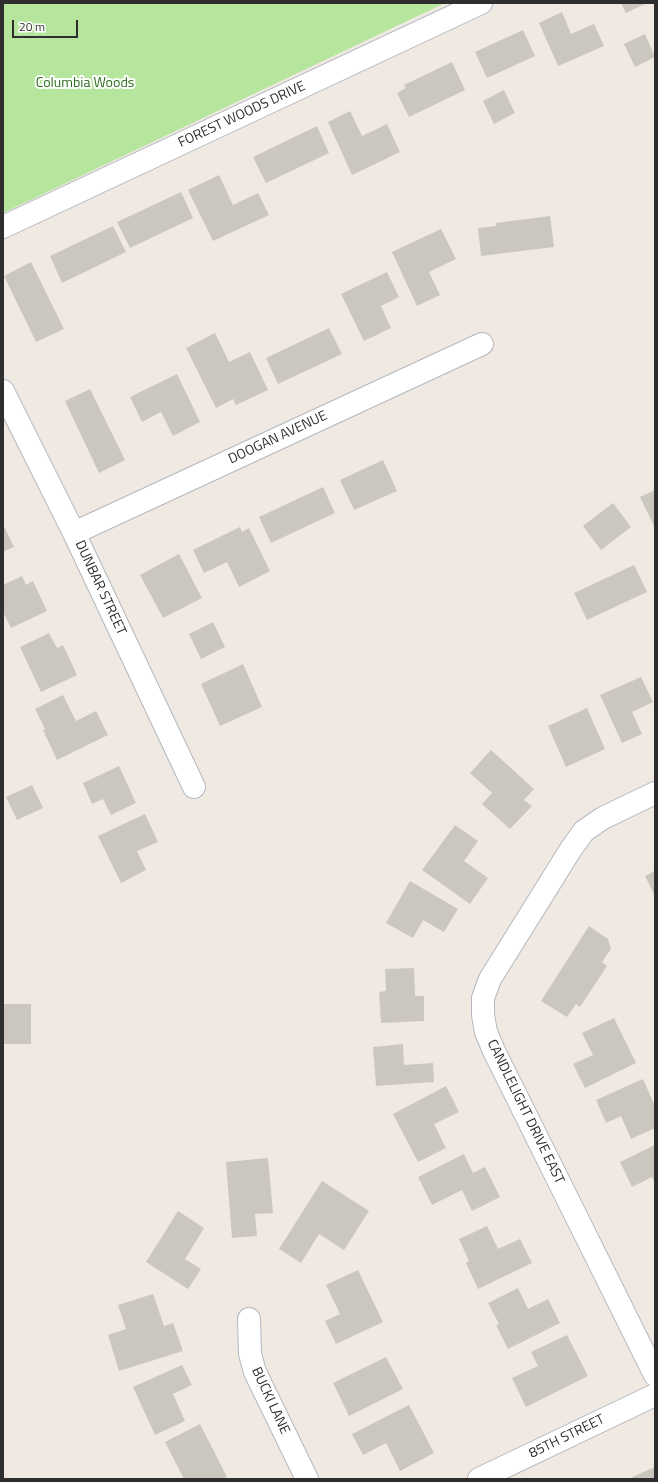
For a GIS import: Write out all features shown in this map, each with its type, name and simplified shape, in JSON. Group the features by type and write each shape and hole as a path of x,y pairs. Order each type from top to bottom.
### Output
{"street":[{"name":"FOREST WOODS DRIVE","path":"3,227 481,3"},
{"name":"DOOGAN AVENUE","path":"74,533 482,344"},
{"name":"DUNBAR STREET","path":"3,391 74,533 194,787"},
{"name":"CANDLELIGHT DRIVE EAST","path":"655,793 603,818 584,831 571,849 490,979 483,998 486,1032 655,1375"},
{"name":"BUCKI LANE","path":"248,1319 250,1354 255,1372 307,1479"},
{"name":"85TH STREET","path":"479,1479 655,1395"}],"green space":[{"name":"Columbia Woods","path":"3,3 445,3 3,213"}],"building":[{"path":"621,3 647,3 626,13"},
{"path":"562,12 571,34 594,24 604,46 558,66 539,23"},
{"path":"523,30 535,56 487,78 475,52"},
{"path":"645,34 655,57 635,67 624,44"},
{"path":"452,62 465,90 409,117 397,93 406,88 404,85"},
{"path":"504,90 515,113 494,124 483,101"},
{"path":"350,111 362,136 387,124 400,152 352,175 328,122"},
{"path":"317,126 329,153 266,183 253,157"},
{"path":"219,175 233,205 258,193 269,215 213,241 188,190"},
{"path":"181,192 193,218 130,248 117,222"},
{"path":"550,216 554,247 481,256 478,228 496,226 496,223"},
{"path":"113,226 126,252 62,283 50,256"},
{"path":"441,229 456,259 429,272 440,295 417,306 392,252"},
{"path":"31,262 64,329 36,342 4,276"},
{"path":"387,272 399,297 381,306 391,328 364,341 341,294"},
{"path":"329,328 342,354 278,384 266,358"},
{"path":"215,333 229,362 250,352 268,390 236,405 233,399 216,408 186,348"},
{"path":"177,374 200,422 173,436 161,412 142,422 130,397"},
{"path":"90,389 125,460 99,473 65,401"},
{"path":"383,460 397,491 354,510 340,480"},
{"path":"323,487 335,513 271,543 259,517"},
{"path":"655,490 655,528 640,497"},
{"path":"613,503 631,527 601,550 583,526"},
{"path":"3,524 14,547 3,552"},
{"path":"240,527 242,532 249,528 270,571 239,587 227,562 204,573 193,550"},
{"path":"179,554 202,598 163,618 140,575"},
{"path":"634,565 647,592 587,620 574,593"},
{"path":"22,576 26,585 33,581 47,611 11,628 3,612 3,585"},
{"path":"213,622 225,647 201,659 189,634"},
{"path":"49,633 57,648 63,645 77,675 41,692 20,647"},
{"path":"243,664 262,707 220,726 201,684"},
{"path":"641,677 653,702 632,712 642,734 622,743 600,695"},
{"path":"63,695 76,721 96,711 108,735 57,760 43,730 45,729 35,709"},
{"path":"587,708 605,749 566,767 548,726"},
{"path":"491,750 534,789 524,800 532,806 510,829 482,804 492,793 470,773"},
{"path":"119,766 136,803 111,815 103,799 92,804 83,783"},
{"path":"32,785 43,808 17,820 6,797"},
{"path":"145,814 158,842 137,851 146,870 121,883 98,836"},
{"path":"455,825 478,841 464,861 488,878 470,904 422,870"},
{"path":"655,871 655,896 645,876"},
{"path":"410,881 458,909 444,932 423,920 413,938 386,923"},
{"path":"589,926 608,939 611,949 602,962 607,966 580,1007 576,1004 567,1017 541,1001"},
{"path":"414,968 415,996 424,996 424,1021 381,1023 379,992 386,991 385,969"},
{"path":"3,1004 31,1004 31,1044 3,1044"},
{"path":"614,1018 636,1063 585,1088 573,1064 593,1055 582,1033"},
{"path":"403,1044 404,1065 433,1063 434,1082 376,1086 373,1047"},
{"path":"643,1079 655,1106 655,1128 631,1139 621,1116 606,1123 596,1100"},
{"path":"446,1086 459,1112 434,1124 446,1148 418,1162 393,1114"},
{"path":"655,1145 655,1183 652,1177 632,1187 620,1162"},
{"path":"464,1154 473,1173 485,1167 500,1197 472,1211 462,1190 432,1205 418,1177"},
{"path":"268,1158 273,1213 255,1214 257,1236 232,1238 226,1162"},
{"path":"322,1181 369,1211 344,1250 319,1234 301,1263 279,1249"},
{"path":"178,1211 204,1228 185,1259 201,1269 188,1289 146,1262"},
{"path":"487,1226 498,1249 520,1239 532,1263 478,1289 466,1263 469,1261 459,1239"},
{"path":"358,1270 383,1322 336,1344 325,1321 340,1314 326,1285"},
{"path":"518,1288 528,1309 548,1299 560,1323 508,1349 496,1325 499,1324 488,1303"},
{"path":"153,1294 164,1326 173,1323 183,1351 119,1371 108,1335 126,1329 118,1305"},
{"path":"567,1335 588,1376 526,1407 512,1378 538,1366 531,1352"},
{"path":"386,1357 403,1389 349,1416 333,1383"},
{"path":"182,1365 192,1385 173,1394 185,1421 155,1435 133,1387"},
{"path":"409,1405 434,1453 400,1471 386,1443 363,1455 352,1434"},
{"path":"200,1424 227,1477 224,1479 184,1479 165,1442"},
{"path":"655,1467 655,1479 633,1479 632,1477"}]}
